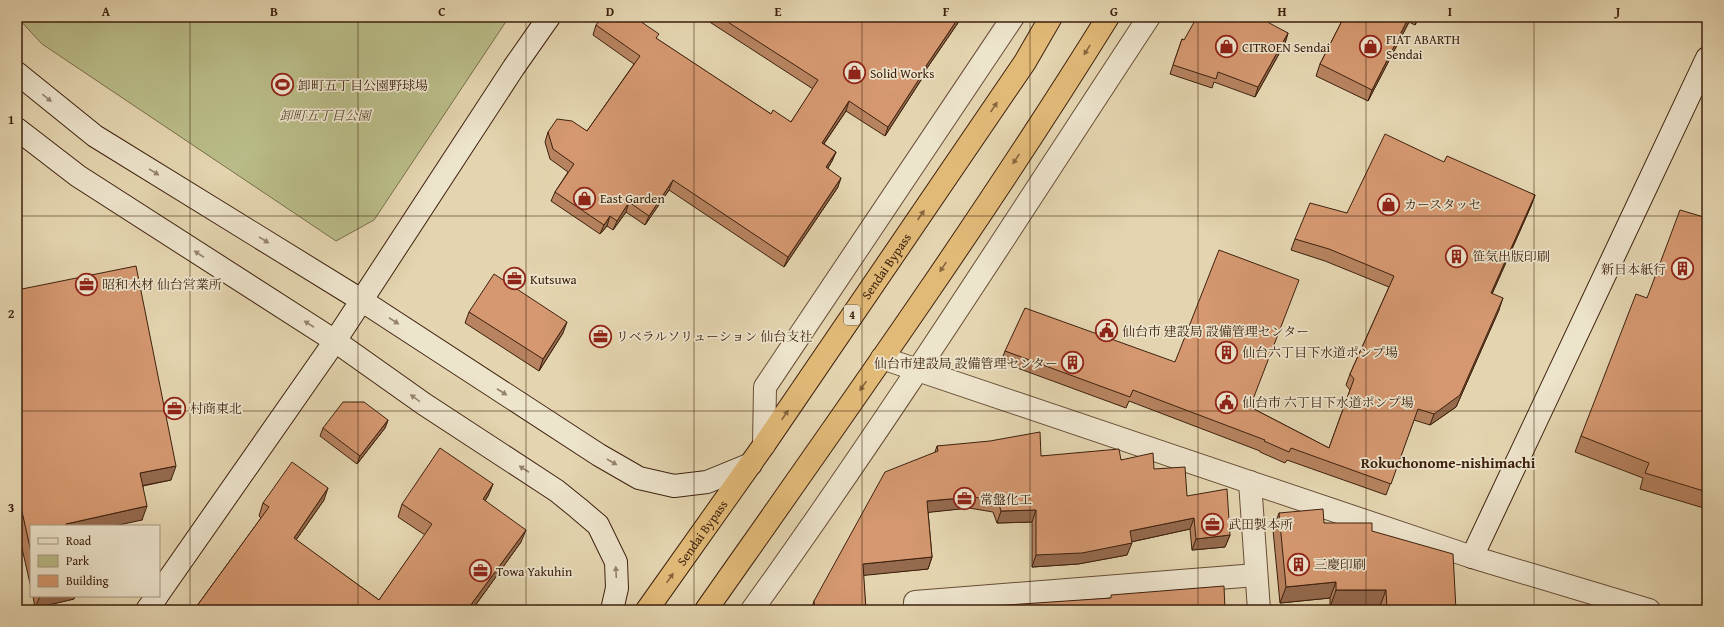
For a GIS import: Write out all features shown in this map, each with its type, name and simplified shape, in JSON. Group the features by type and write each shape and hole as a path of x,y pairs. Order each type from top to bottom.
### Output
{"highway":[{"name":"Sendai Bypass","path":"647,610 751,464 1025,62 1051,17"},
{"path":"706,610 882,358 1071,76 1108,17"}],"street":[{"path":"160,592 335,341 514,67 549,17"},
{"path":"764,445 765,387 1013,17"},
{"path":"752,610 799,544 917,370 1149,17"},
{"path":"1472,557 1707,58"},
{"path":"17,73 95,136 361,300 599,455 639,478 674,486 707,482 751,464"},
{"path":"17,129 78,176 335,341 424,404 557,491 598,525 616,562 617,588 612,610"},
{"path":"882,358 1472,557 1649,610"},
{"path":"1250,482 1259,610"},
{"path":"915,610 915,602 1256,575"},
{"path":"147,610 156,597"}],"green space":[{"name":"卸町五丁目公園","path":"17,17 509,17 374,220 336,241 42,44"}],"building":[{"path":"602,17 634,17 659,34 656,38 771,114 773,110 791,122 818,80 720,17 959,17 888,127 849,101 822,143 836,152 826,167 841,178 788,257 673,180 649,216 629,202 617,221 610,216 604,225 555,192 574,164 553,149 548,132 557,119 572,121 587,131 640,56 596,25"},
{"path":"1197,17 1258,17 1288,33 1258,87 1218,72 1216,79 1173,65 1182,39 1184,40"},
{"path":"1344,17 1409,17 1372,90 1320,64"},
{"path":"1385,134 1444,162 1447,156 1535,195 1491,293 1503,298 1460,395 1434,414 1418,409 1391,484 1291,448 1289,452 1264,441 1265,440 1133,390 1130,397 1005,351 1025,308 1175,362 1219,250 1299,280 1250,407 1329,448 1354,379 1350,374 1394,276 1329,249 1295,239 1310,203 1347,213"},
{"path":"1680,210 1707,218 1707,492 1645,473 1649,463 1581,436 1636,294 1647,298"},
{"path":"136,266 176,466 140,473 147,506 66,525 30,525 30,548 19,498 17,498 17,290"},
{"path":"494,274 567,322 543,359 469,312"},
{"path":"343,402 364,402 388,420 360,456 323,428"},
{"path":"1040,432 1041,456 1119,449 1121,460 1153,453 1154,469 1185,467 1187,496 1227,489 1230,535 1196,539 1194,518 1130,531 1132,543 1082,553 1036,555 1036,510 1001,511 998,501 974,497 927,501 932,557 863,564 866,610 815,610 814,601 885,472 938,451 937,446 990,441"},
{"path":"440,448 493,484 483,499 526,530 467,610 194,610 269,507 263,503 292,462 328,488 294,538 379,600 432,524 402,504"},
{"path":"1323,509 1324,523 1372,523 1372,531 1453,554 1456,610 1387,610 1386,590 1336,590 1336,582 1286,587 1279,513"},
{"path":"1224,586 1225,610 947,610 1111,598 1111,595"}],"place":[{"name":"FIAT ABARTH Sendai","path":"1370,46"},
{"name":"CITROEN Sendai","path":"1227,47"},
{"name":"Solid Works","path":"854,73"},
{"name":"卸町五丁目公園野球場","path":"283,85"},
{"name":"East Garden","path":"584,198"},
{"name":"カースタッセ","path":"1388,204"},
{"name":"笹気出版印刷","path":"1456,256"},
{"name":"新日本紙行","path":"1682,269"},
{"name":"Kutsuwa","path":"514,279"},
{"name":"昭和木材 仙台営業所","path":"86,284"},
{"name":"仙台市 建設局 設備管理センター","path":"1107,331"},
{"name":"リベラルソリューション 仙台支社","path":"601,336"},
{"name":"仙台六丁目下水道ポンプ場","path":"1226,352"},
{"name":"仙台市建設局 設備管理センター","path":"1073,363"},
{"name":"仙台市 六丁目下水道ポンプ場","path":"1226,402"},
{"name":"村商東北","path":"175,408"},
{"name":"常盤化工","path":"964,499"},
{"name":"武田製本所","path":"1212,524"},
{"name":"三慶印刷","path":"1298,564"},
{"name":"Towa Yakuhin","path":"480,571"}],"district":[{"name":"Rokuchonome-nishimachi","path":"1448,463"}]}
